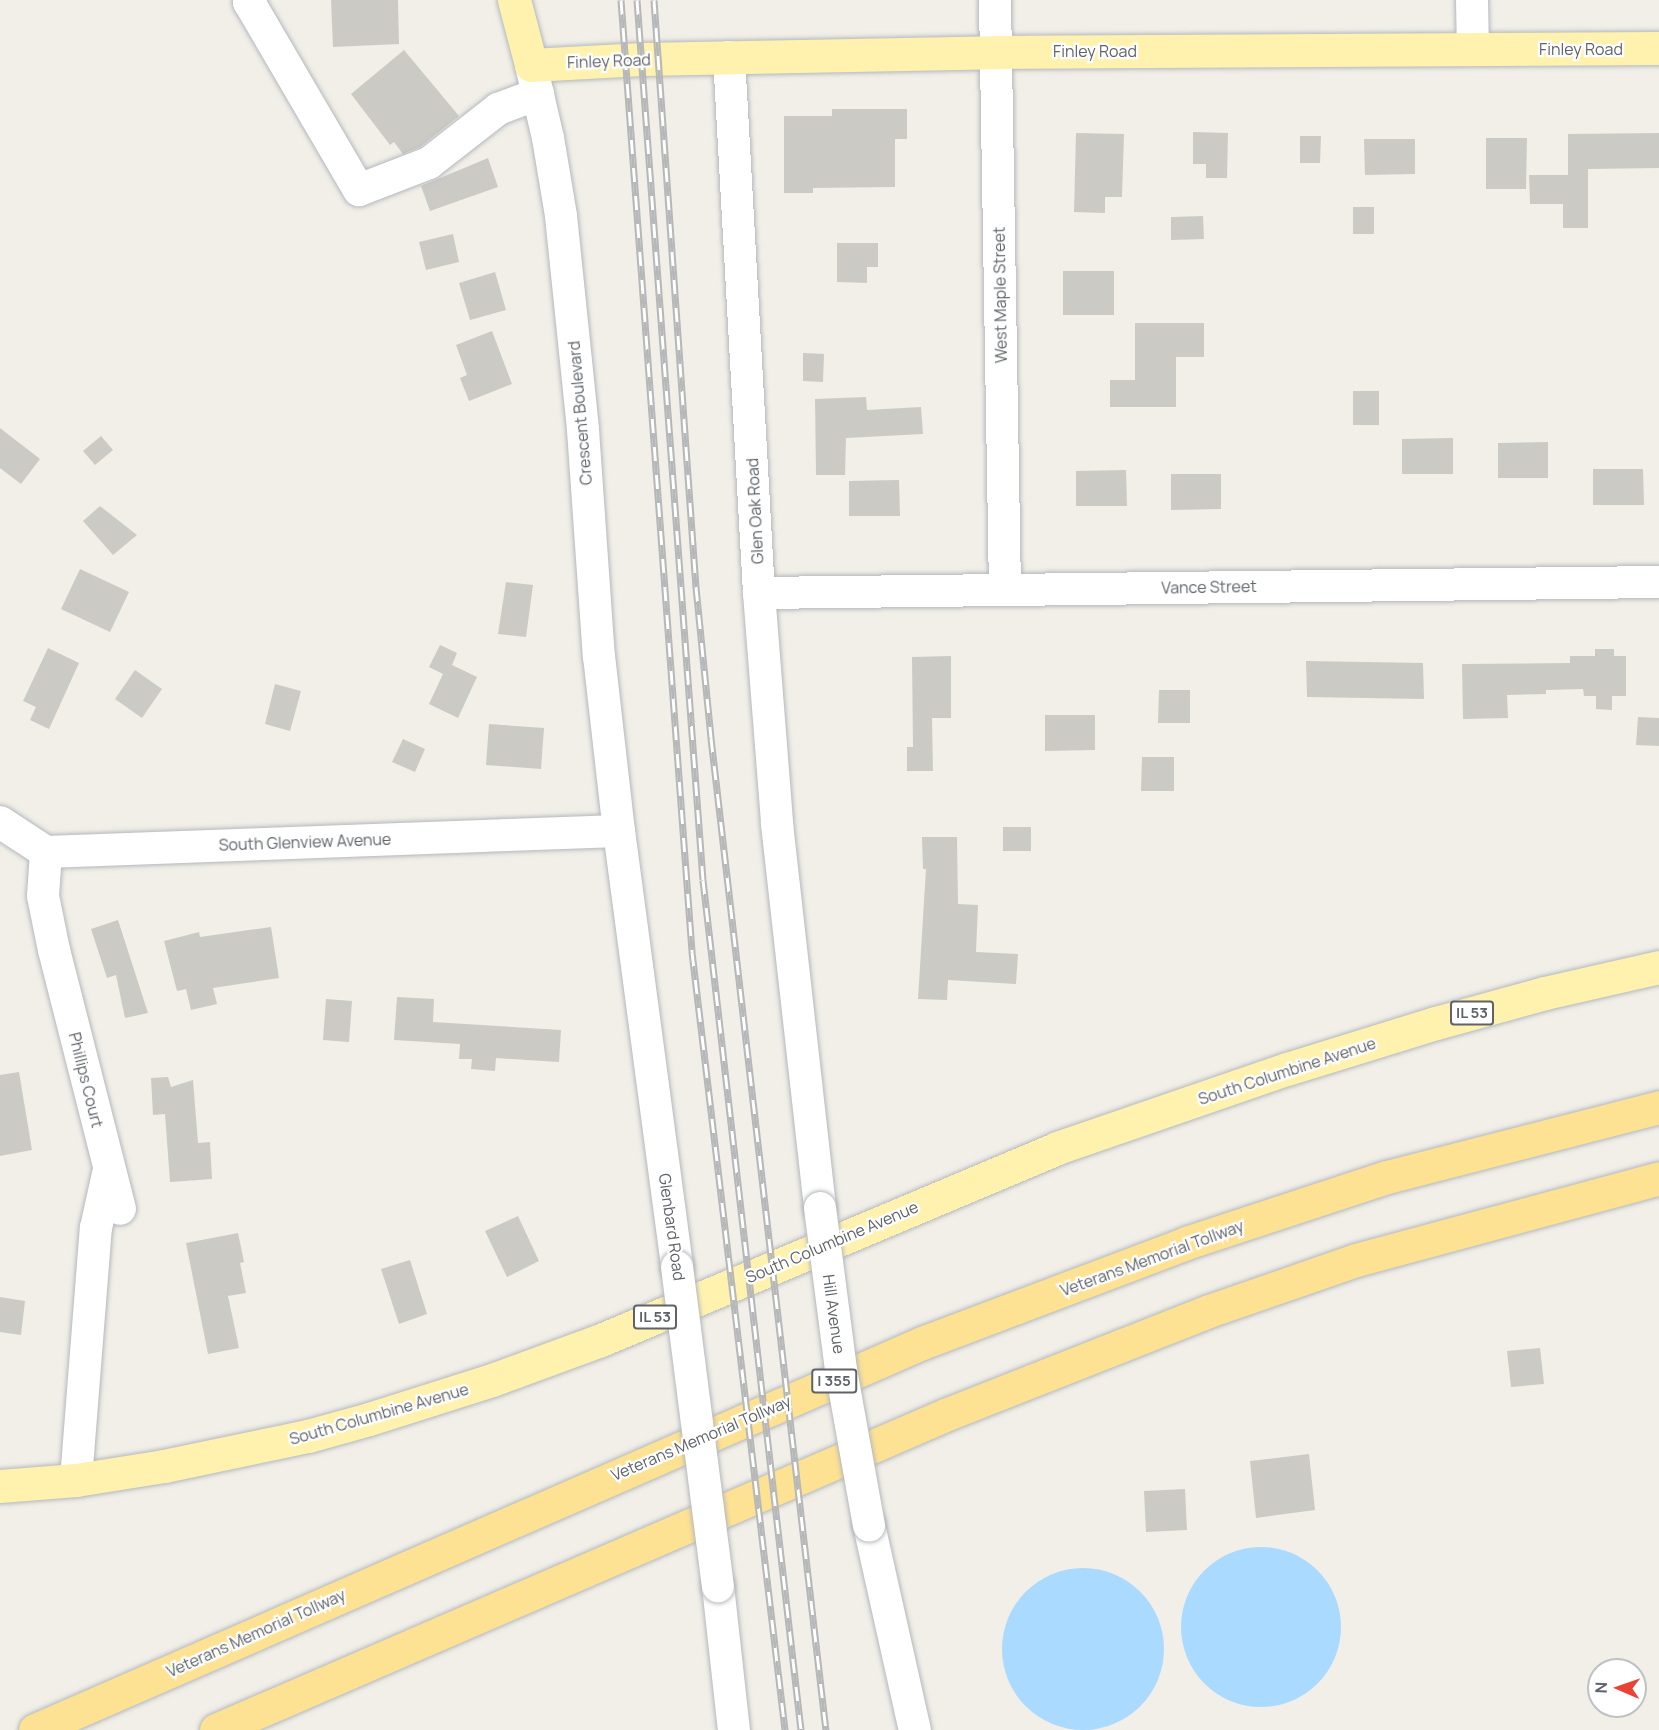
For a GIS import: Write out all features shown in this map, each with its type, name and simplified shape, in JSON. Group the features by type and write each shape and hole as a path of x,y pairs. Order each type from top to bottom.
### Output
{"highway":[{"name":"Veterans Memorial Tollway","path":"35,1730 922,1343 1186,1243 1376,1181 1659,1107"},
{"path":"216,1730 945,1415 1209,1311 1356,1260 1659,1178"}],"main road":[{"name":"Crescent Boulevard","path":"514,0 535,80"},
{"name":"Finley Road","path":"535,80 729,57 996,52 1659,48"},
{"name":"South Columbine Avenue","path":"0,1486 76,1480 164,1466 308,1436 492,1380 602,1340 1057,1148 1287,1069 1436,1023 1545,993 1659,967"}],"street":[{"path":"251,0 249,2 359,190 429,163 535,80"},
{"name":"West Maple Street","path":"995,0 1005,589"},
{"path":"1472,0 1473,50"},
{"name":"Glen Oak Road","path":"729,57 759,593 777,824 794,963"},
{"name":"Crescent Boulevard","path":"535,80 548,138 561,216 583,430 599,656 619,831"},
{"name":"Vance Street","path":"759,593 1659,582"},
{"path":"0,822 46,852"},
{"name":"South Glenview Avenue","path":"46,852 619,831"},
{"name":"Glenbard Road","path":"619,831 678,1267 734,1730"},
{"name":"Phillips Court","path":"46,852 43,896 54,950 108,1170 120,1209"},
{"name":"Hill Avenue","path":"794,963 820,1208 843,1381 869,1526 915,1730"},
{"path":"76,1480 96,1228 108,1170"}],"water":[{"path":"1261,1547 1277,1548 1292,1553 1306,1560 1318,1570 1328,1582 1335,1596 1340,1611 1340,1643 1335,1658 1328,1672 1318,1684 1306,1694 1292,1701 1277,1706 1261,1707 1245,1706 1230,1701 1216,1694 1204,1684 1194,1672 1187,1658 1182,1643 1181,1627 1182,1611 1187,1596 1194,1582 1204,1570 1216,1560 1230,1553 1245,1548"},
{"path":"1083,1568 1114,1574 1140,1592 1158,1618 1164,1649 1158,1680 1140,1706 1114,1724 1083,1730 1052,1724 1026,1706 1008,1680 1002,1649 1008,1618 1026,1592 1052,1574"}],"building":[{"path":"331,0 398,0 399,44 333,47"},
{"path":"404,50 459,116 420,147 403,154 394,142 390,145 351,94"},
{"path":"832,109 907,109 907,139 895,139 895,187 813,188 813,193 784,193 784,116 832,116"},
{"path":"1193,132 1228,133 1227,178 1206,178 1206,164 1193,164"},
{"path":"1076,133 1124,134 1122,197 1105,197 1105,213 1074,212"},
{"path":"1659,133 1659,168 1588,169 1588,228 1563,228 1563,204 1530,204 1529,175 1568,175 1568,134"},
{"path":"1300,136 1321,136 1320,163 1300,163"},
{"path":"1486,138 1527,138 1526,189 1486,189"},
{"path":"1364,139 1415,139 1415,174 1365,175"},
{"path":"488,158 498,187 430,211 421,186"},
{"path":"1353,207 1374,207 1374,234 1353,234"},
{"path":"1203,216 1204,239 1171,240 1171,217"},
{"path":"453,234 459,262 426,270 419,242"},
{"path":"837,243 878,243 878,267 867,267 867,283 837,282"},
{"path":"1063,271 1114,271 1114,315 1063,315"},
{"path":"495,272 506,310 470,320 459,283"},
{"path":"1135,323 1204,323 1204,357 1176,357 1176,407 1110,407 1110,380 1135,380"},
{"path":"492,331 512,384 469,401 460,378 467,375 456,345"},
{"path":"803,353 824,354 823,382 803,381"},
{"path":"1353,391 1379,391 1379,425 1353,425"},
{"path":"866,397 867,410 921,407 923,434 846,438 845,475 816,475 815,399"},
{"path":"0,428 40,459 21,484 0,468"},
{"path":"101,436 113,450 95,465 83,451"},
{"path":"1453,438 1453,474 1402,474 1402,439"},
{"path":"1548,442 1548,478 1498,478 1498,443"},
{"path":"1593,469 1643,469 1644,505 1593,505"},
{"path":"1126,470 1127,506 1076,506 1076,471"},
{"path":"1171,474 1221,474 1221,509 1171,510"},
{"path":"899,480 900,516 849,516 849,481"},
{"path":"100,506 137,535 113,555 83,521"},
{"path":"80,569 129,592 110,632 61,609"},
{"path":"506,582 533,585 526,637 498,634"},
{"path":"440,645 457,653 452,665 477,677 458,718 429,704 443,674 429,667"},
{"path":"48,648 79,663 49,729 30,720 36,707 23,701"},
{"path":"1595,649 1614,649 1614,656 1626,656 1626,696 1612,696 1612,710 1596,709 1596,696 1584,696 1583,689 1546,690 1546,694 1507,695 1508,718 1463,719 1462,664 1570,663 1570,656 1595,656"},
{"path":"951,656 951,718 932,718 933,771 907,771 907,747 913,747 912,657"},
{"path":"1306,661 1423,663 1424,699 1307,697"},
{"path":"135,670 162,689 142,718 115,699"},
{"path":"275,684 301,691 290,731 265,724"},
{"path":"1159,690 1190,690 1190,723 1158,723"},
{"path":"1045,715 1095,715 1095,750 1045,751"},
{"path":"1638,717 1659,718 1659,746 1636,745"},
{"path":"489,724 544,728 541,769 486,765"},
{"path":"403,739 425,749 415,772 392,762"},
{"path":"1142,757 1174,757 1174,791 1141,791"},
{"path":"1003,827 1031,827 1031,851 1003,851"},
{"path":"922,837 957,837 958,904 978,905 976,952 1018,954 1016,984 948,980 947,1000 918,999 926,869 923,869"},
{"path":"118,920 148,1013 125,1018 116,975 107,978 91,929"},
{"path":"271,927 279,978 213,988 217,1004 191,1010 186,989 177,991 164,941 199,932 200,937"},
{"path":"397,997 434,999 433,1022 561,1030 559,1062 496,1058 495,1071 471,1069 472,1059 459,1059 460,1044 394,1040"},
{"path":"326,999 352,1001 349,1042 323,1040"},
{"path":"19,1072 32,1150 0,1156 0,1075"},
{"path":"168,1077 171,1087 193,1080 198,1143 210,1142 212,1179 170,1182 165,1114 153,1115 151,1078"},
{"path":"518,1216 539,1261 507,1277 485,1231"},
{"path":"238,1233 244,1262 240,1263 246,1293 228,1296 239,1348 208,1354 186,1243"},
{"path":"410,1260 427,1314 399,1324 381,1269"},
{"path":"0,1297 25,1301 21,1335 0,1332"},
{"path":"1540,1348 1544,1384 1511,1387 1507,1351"},
{"path":"1309,1454 1315,1510 1256,1518 1250,1461"},
{"path":"1185,1489 1187,1530 1146,1532 1144,1491"}],"railway":[{"path":"621,0 692,952 785,1730"},
{"path":"637,0 703,880 801,1730"},
{"path":"654,0 696,587 711,738 826,1730"}]}
